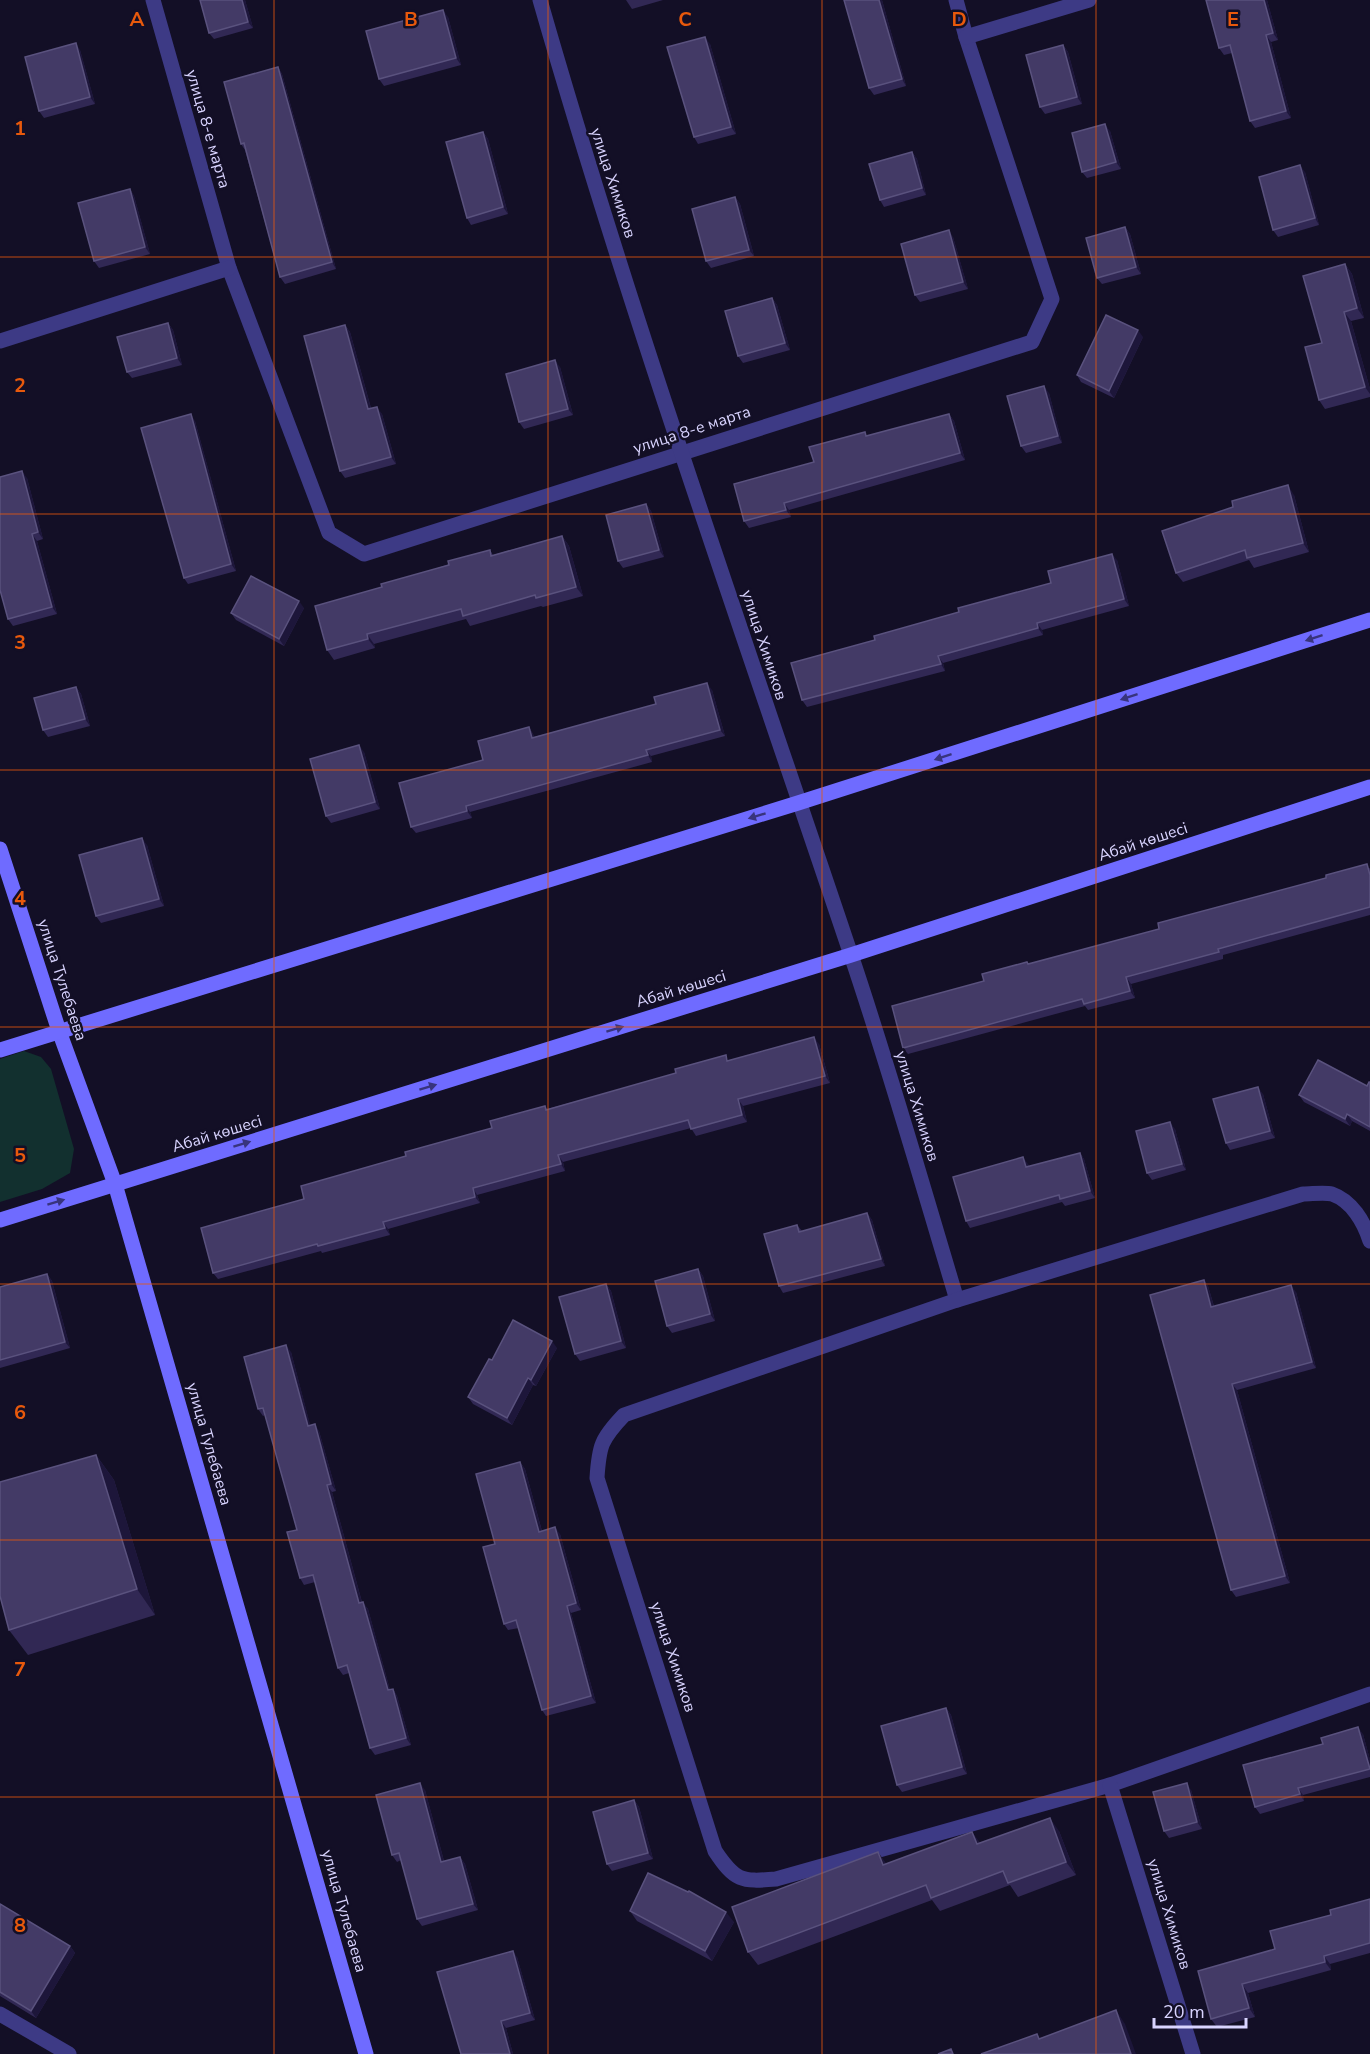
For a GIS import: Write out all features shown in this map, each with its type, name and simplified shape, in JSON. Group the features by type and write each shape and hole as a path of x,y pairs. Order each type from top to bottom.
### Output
{"street":[{"name":"улица 8-е марта","path":"153,0 230,268 329,533 364,554 1032,342 1052,299 956,0"},
{"name":"улица Химиков","path":"540,0 581,142 681,452 851,955 957,1299"},
{"path":"966,37 1089,0"},
{"path":"0,341 230,268"},
{"path":"0,1050 798,803 1370,620"},
{"name":"Абай көшесі","path":"0,1220 851,955 1370,787"},
{"name":"улица Тулебаева","path":"0,849 59,1031 115,1184 366,2054"},
{"name":"улица Химиков","path":"1370,1241 1366,1227 1352,1207 1331,1194 1303,1194 957,1299 624,1415 610,1430 598,1451 597,1478 715,1851 729,1871 748,1881 776,1879 1110,1785 1370,1694"},
{"name":"улица Химиков","path":"1110,1785 1193,2054"},
{"path":"0,2013 69,2054"}],"green space":[{"path":"24,1051 41,1057 51,1069 74,1149 70,1173 42,1189 0,1202 0,1059"}],"building":[{"path":"200,0 242,0 248,22 209,33"},
{"path":"844,0 879,0 902,79 869,88"},
{"path":"1206,0 1264,0 1273,33 1266,35 1286,111 1250,121 1230,45 1219,48"},
{"path":"443,10 456,58 379,79 366,31"},
{"path":"705,37 731,127 694,137 667,47"},
{"path":"76,43 90,97 39,111 25,57"},
{"path":"1063,45 1077,97 1040,107 1026,55"},
{"path":"278,67 332,262 280,277 244,143 241,144 224,82"},
{"path":"1105,124 1116,162 1082,172 1072,133"},
{"path":"483,132 503,207 467,218 446,142"},
{"path":"912,152 922,188 880,200 869,164"},
{"path":"1300,165 1315,218 1273,230 1259,177"},
{"path":"130,189 145,247 94,261 78,203"},
{"path":"735,197 749,250 706,261 692,209"},
{"path":"1125,227 1136,267 1097,278 1086,238"},
{"path":"949,230 963,282 915,295 901,244"},
{"path":"1345,264 1357,308 1344,312 1365,387 1319,400 1305,347 1322,343 1303,276"},
{"path":"772,298 785,343 738,356 725,311"},
{"path":"1106,315 1138,330 1109,391 1077,375"},
{"path":"168,323 177,358 127,372 117,337"},
{"path":"345,325 368,409 377,407 391,457 340,471 304,336"},
{"path":"555,360 568,409 519,422 506,374"},
{"path":"1044,386 1058,436 1021,446 1007,396"},
{"path":"191,414 231,564 184,578 141,428"},
{"path":"949,414 960,453 784,503 786,510 744,521 734,484 814,462 809,447 865,432 866,436"},
{"path":"22,471 38,532 32,534 52,607 8,619 0,590 0,477"},
{"path":"1288,485 1303,543 1247,558 1245,550 1176,573 1162,531 1233,507 1232,501"},
{"path":"646,504 659,550 618,561 606,515"},
{"path":"562,536 576,587 536,598 535,595 463,616 461,609 367,634 368,639 327,650 315,606 449,565 448,561 490,550 491,556"},
{"path":"1112,554 1124,599 1037,623 1038,628 938,656 941,664 802,700 791,663 875,640 874,636 959,612 958,608 1051,583 1048,571"},
{"path":"251,576 299,601 279,639 231,613"},
{"path":"707,683 720,730 646,750 648,755 466,806 467,811 411,827 399,783 483,760 478,741 529,727 532,738 656,704 654,697"},
{"path":"76,687 85,719 43,730 34,698"},
{"path":"359,745 375,802 326,816 310,759"},
{"path":"142,838 159,899 96,916 79,855"},
{"path":"1367,864 1370,875 1370,907 1126,977 1130,991 1084,1004 1082,999 903,1048 892,1006 984,981 982,974 1159,929 1158,923 1326,878 1326,875"},
{"path":"814,1037 825,1076 738,1099 742,1115 691,1129 688,1120 558,1155 561,1164 473,1188 475,1197 383,1222 385,1228 213,1273 201,1228 304,1199 301,1186 406,1156 405,1152 492,1128 490,1121 545,1106 546,1110 676,1073 675,1069 726,1055 727,1061"},
{"path":"1318,1060 1367,1086 1370,1082 1370,1127 1347,1114 1345,1119 1299,1095"},
{"path":"1258,1087 1270,1131 1226,1143 1213,1099"},
{"path":"1170,1122 1182,1164 1147,1173 1136,1131"},
{"path":"1080,1153 1090,1191 1060,1199 1059,1195 966,1221 953,1177 1023,1157 1026,1167"},
{"path":"867,1213 881,1259 779,1286 764,1234 797,1225 799,1232"},
{"path":"698,1269 710,1314 667,1326 655,1281"},
{"path":"47,1274 65,1342 0,1360 0,1287"},
{"path":"1204,1280 1211,1307 1291,1285 1312,1362 1232,1384 1285,1576 1231,1590 1150,1295"},
{"path":"606,1284 621,1341 575,1354 559,1297"},
{"path":"513,1320 552,1341 531,1380 528,1378 507,1418 468,1397 489,1359 492,1360"},
{"path":"286,1345 308,1426 315,1424 331,1484 327,1485 359,1603 363,1602 388,1690 393,1689 406,1738 370,1748 347,1665 338,1668 313,1575 300,1578 287,1532 297,1530 263,1408 258,1409 244,1357"},
{"path":"96,1455 137,1589 9,1630 0,1596 0,1482"},
{"path":"520,1462 539,1532 555,1527 576,1603 567,1606 591,1696 542,1710 516,1620 504,1624 483,1547 495,1544 476,1474"},
{"path":"946,1708 962,1767 897,1785 881,1726"},
{"path":"1358,1727 1370,1769 1298,1788 1300,1794 1255,1807 1243,1765 1323,1744 1321,1738"},
{"path":"420,1783 441,1862 460,1857 473,1904 417,1919 399,1853 392,1855 376,1795"},
{"path":"1187,1783 1197,1822 1164,1831 1153,1792"},
{"path":"634,1800 648,1853 607,1864 593,1812"},
{"path":"1050,1818 1066,1862 1008,1883 1003,1871 931,1898 926,1885 748,1952 732,1907 878,1852 883,1865 972,1832 977,1844"},
{"path":"648,1873 689,1891 726,1912 705,1951 630,1911"},
{"path":"1370,1899 1370,1943 1324,1956 1325,1962 1242,1984 1249,2008 1211,2019 1198,1971 1275,1949 1270,1931 1331,1915 1330,1910"},
{"path":"0,1904 70,1946 31,2011 0,1992"},
{"path":"513,1951 530,2013 501,2021 510,2054 461,2054 437,1972"},
{"path":"1116,2010 1131,2054 981,2054 1037,2034 1039,2039"},
{"path":"951,2049 953,2054 938,2054"}]}
